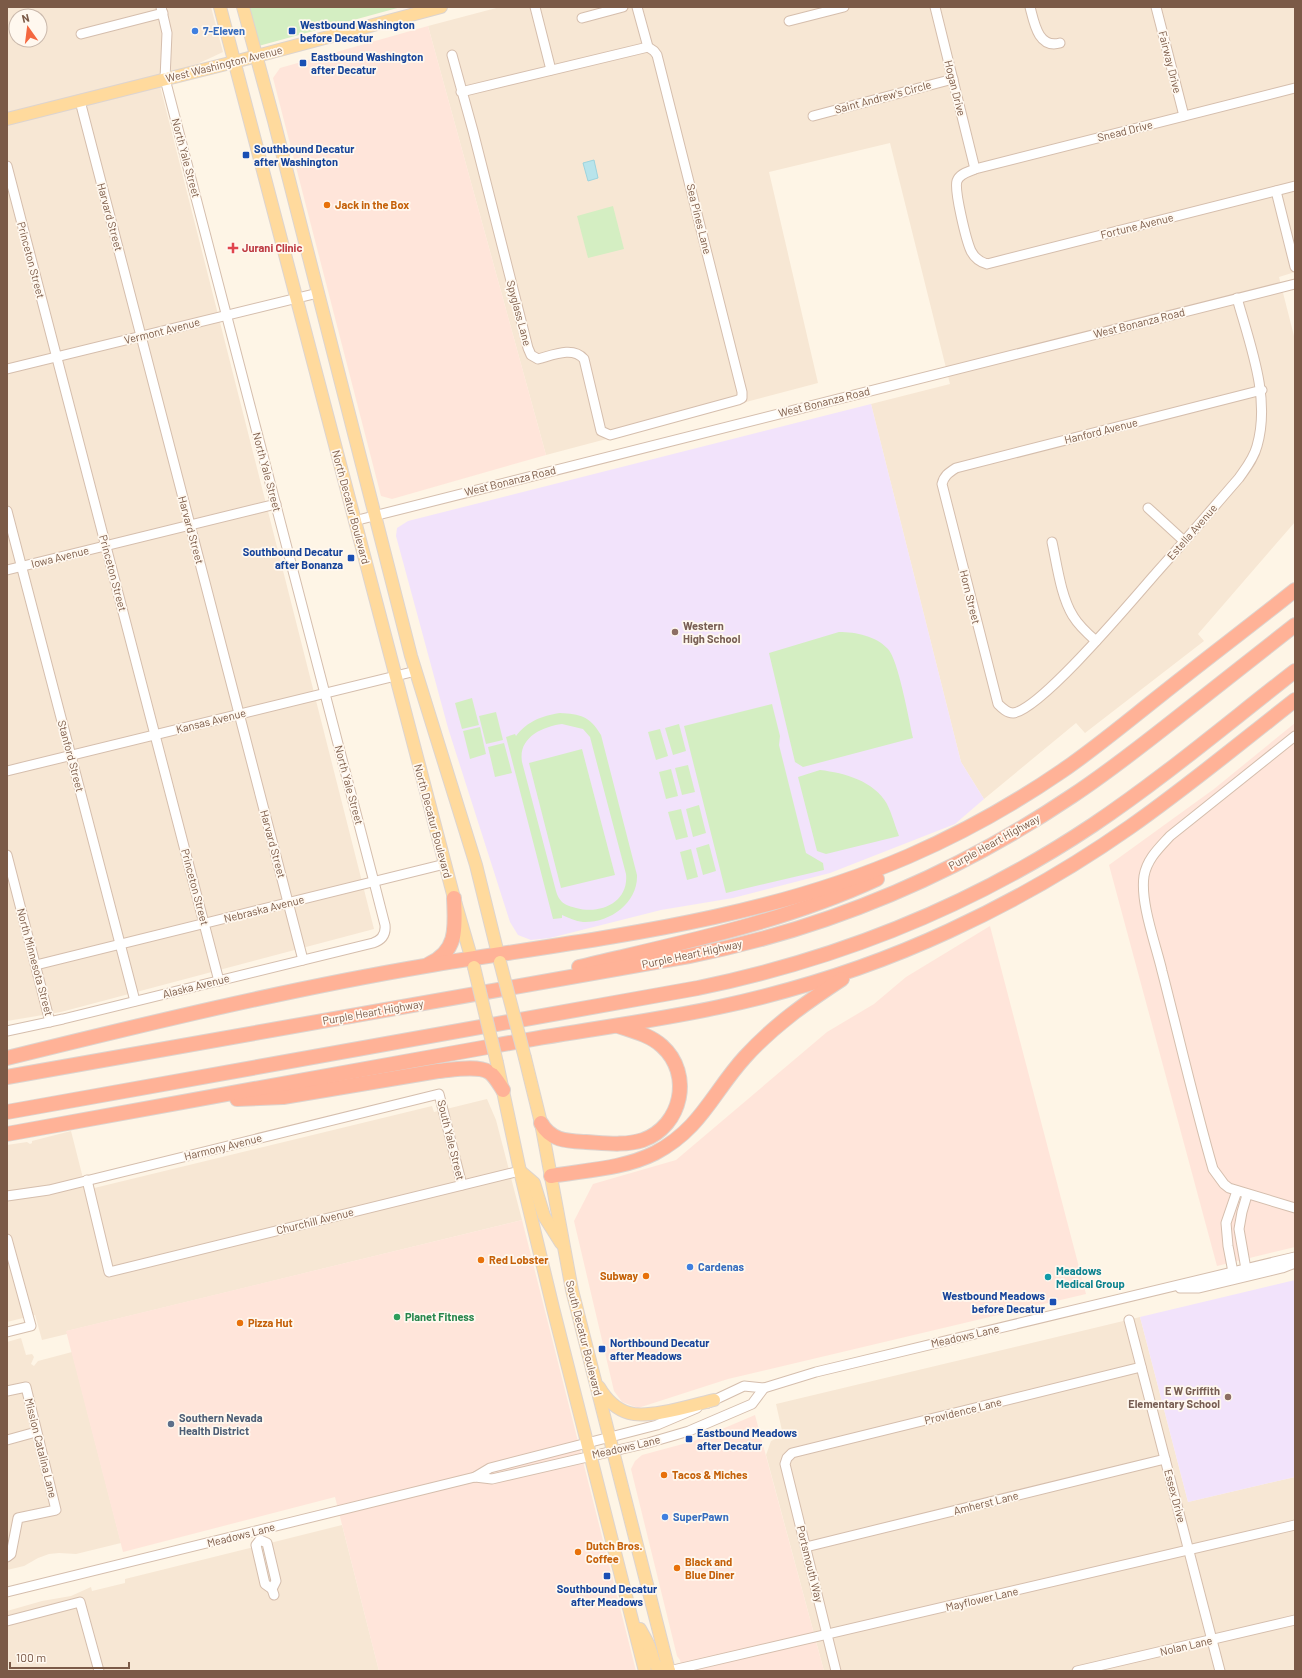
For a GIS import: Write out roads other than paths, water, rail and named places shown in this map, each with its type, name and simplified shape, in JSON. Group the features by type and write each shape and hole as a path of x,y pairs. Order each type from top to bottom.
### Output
{"highway":[{"path":"7,1058 220,1007 424,966 473,963 674,926 758,908 848,880 935,844 1006,806 1060,772 1295,590"},
{"name":"Purple Heart Highway","path":"7,1078 675,959 731,947 807,925 855,908 908,886 993,844 1072,796 1119,763 1295,626"},
{"path":"7,1112 677,992 763,973 850,946 917,920 969,896 1013,873 1069,840 1135,796 1295,671"},
{"path":"7,1134 330,1074 615,1025 677,1016 734,1004 804,985 859,967 900,952 968,922 1018,897 1074,864 1153,811 1295,700"},
{"path":"433,1002 711,936 774,918 834,898 869,882 912,862 935,844"},
{"path":"424,966 439,959 450,947 454,929 454,898"},
{"path":"551,1176 632,1162 654,1153 675,1140 699,1118 736,1068 764,1038 802,1005 859,967"},
{"path":"541,1123 551,1135 562,1140 626,1144 638,1142 650,1137 661,1130 669,1121 677,1106 681,1089 679,1072 671,1056 664,1047 650,1038 615,1025"},
{"path":"180,1103 283,1097 438,1071 464,1069 490,1072 503,1090"}],"main road":[{"name":"North Decatur Boulevard","path":"220,7 354,521 484,1007"},
{"name":"North Decatur Boulevard","path":"244,7 416,671 473,853 510,1002"},
{"name":"West Washington Avenue","path":"7,119 234,62 441,7"},
{"name":"South Decatur Boulevard","path":"510,1002 541,1123 572,1290 592,1374 669,1671"},
{"name":"South Decatur Boulevard","path":"484,1007 520,1171 588,1450 645,1671"},
{"path":"520,1171 536,1176 551,1176"},
{"path":"520,1171 534,1183 544,1216 563,1247"},
{"path":"592,1374 600,1390 609,1401 618,1409 630,1414 651,1414 714,1400"},
{"path":"629,1606 650,1649 653,1662 660,1669 669,1671"}],"street":[{"path":"535,7 551,70"},
{"path":"582,18 623,7"},
{"name":"Sea Pines Lane","path":"637,7 648,47 657,55 742,395"},
{"path":"790,21 844,7"},
{"name":"Hogan Drive","path":"935,7 975,169"},
{"path":"1030,7 1040,38 1047,43 1054,45 1060,43"},
{"name":"Fairway Drive","path":"1156,7 1184,116"},
{"path":"81,34 162,10"},
{"name":"North Yale Street","path":"162,10 167,33 165,79 374,882 385,927 383,935"},
{"path":"461,92 648,47"},
{"name":"Spyglass Lane","path":"452,55 473,131 528,348 531,354 538,359 572,351 579,354 584,359 601,431 610,435 738,400 742,398 742,395"},
{"name":"Saint Andrew's Circle","path":"813,116 952,79"},
{"name":"Snead Drive","path":"980,262 971,252 956,192 958,179 963,174 975,169 1295,88"},
{"name":"Harvard Street","path":"80,100 303,960"},
{"name":"Princeton Street","path":"7,166 219,980"},
{"name":"Fortune Avenue","path":"980,262 987,264 1295,186"},
{"path":"1276,191 1295,267"},
{"name":"West Bonanza Road","path":"354,521 1295,284"},
{"name":"Vermont Avenue","path":"7,369 318,293"},
{"name":"Estella Avenue","path":"1008,712 1014,713 1026,708 1053,685 1096,641 1239,478 1252,460 1257,447 1263,419 1262,390 1237,298"},
{"name":"Hanford Avenue","path":"944,478 956,468 1262,390"},
{"name":"Horn Street","path":"944,478 942,484 998,704 1008,712"},
{"name":"Iowa Avenue","path":"7,570 276,504"},
{"path":"1148,508 1184,541"},
{"name":"Stanford Street","path":"7,511 135,1001"},
{"path":"1052,542 1067,604 1073,617 1085,632 1096,641"},
{"name":"Kansas Avenue","path":"7,771 416,671"},
{"path":"1295,736 1170,836 1150,859 1144,876 1145,898 1150,921 1194,1100 1213,1169 1224,1184 1237,1191 1295,1208"},
{"name":"North Minnesota Street","path":"7,855 50,1022"},
{"name":"Nebraska Avenue","path":"36,965 445,864"},
{"name":"Alaska Avenue","path":"7,1031 50,1022 303,960 373,942 379,940 383,935"},
{"name":"Harmony Avenue","path":"7,1196 38,1192 440,1094"},
{"name":"South Yale Street","path":"440,1094 462,1185"},
{"name":"Churchill Avenue","path":"87,1180 109,1272 520,1171"},
{"path":"1233,1272 1228,1246 1226,1223 1237,1191"},
{"path":"1246,1269 1239,1229 1247,1194"},
{"path":"7,1239 31,1326 7,1332"},
{"name":"Meadows Lane","path":"588,1450 609,1437 671,1420 744,1386 764,1388 816,1372 1295,1257"},
{"name":"Meadows Lane","path":"1167,1288 1199,1288 1282,1268 1295,1263"},
{"name":"Essex Drive","path":"1129,1320 1220,1671"},
{"name":"Providence Lane","path":"787,1458 792,1453 1141,1367"},
{"name":"Mission Catalina Lane","path":"7,1391 26,1387 56,1510 18,1518 11,1554 7,1557"},
{"name":"Meadows Lane","path":"7,1592 259,1535 475,1478 490,1468 588,1450 612,1451 683,1433 752,1404 764,1388"},
{"path":"7,1440 36,1432"},
{"name":"Portsmouth Way","path":"787,1458 785,1464 836,1671"},
{"name":"Amherst Lane","path":"806,1547 1165,1459"},
{"name":"Mayflower Lane","path":"669,1671 1295,1525"},
{"path":"259,1535 267,1543 276,1581 273,1592"},
{"path":"7,1621 80,1602 99,1671"},
{"name":"Nolan Lane","path":"1077,1671 1295,1620"}],"water":[{"path":"594,160 598,178 588,181 583,163"}],"place":[{"name":"7-Eleven","path":"195,31"},
{"name":"Westbound Washington before Decatur","path":"292,31"},
{"name":"Eastbound Washington after Decatur","path":"303,63"},
{"name":"Southbound Decatur after Washington","path":"246,155"},
{"name":"Jack in the Box","path":"327,205"},
{"name":"Jurani Clinic","path":"233,248"},
{"name":"Southbound Decatur after Bonanza","path":"351,558"},
{"name":"Western High School","path":"675,632"},
{"name":"Red Lobster","path":"481,1260"},
{"name":"Cardenas","path":"690,1267"},
{"name":"Subway","path":"646,1276"},
{"name":"Meadows Medical Group","path":"1048,1277"},
{"name":"Westbound Meadows before Decatur","path":"1053,1302"},
{"name":"Planet Fitness","path":"397,1317"},
{"name":"Pizza Hut","path":"240,1323"},
{"name":"Northbound Decatur after Meadows","path":"602,1349"},
{"name":"E W Griffith Elementary School","path":"1228,1397"},
{"name":"Southern Nevada Health District","path":"171,1424"},
{"name":"Eastbound Meadows after Decatur","path":"689,1439"},
{"name":"Tacos & Miches","path":"664,1475"},
{"name":"SuperPawn","path":"665,1517"},
{"name":"Dutch Bros. Coffee","path":"578,1552"},
{"name":"Black and Blue Diner","path":"677,1568"},
{"name":"Southbound Decatur after Meadows","path":"607,1576"}]}
